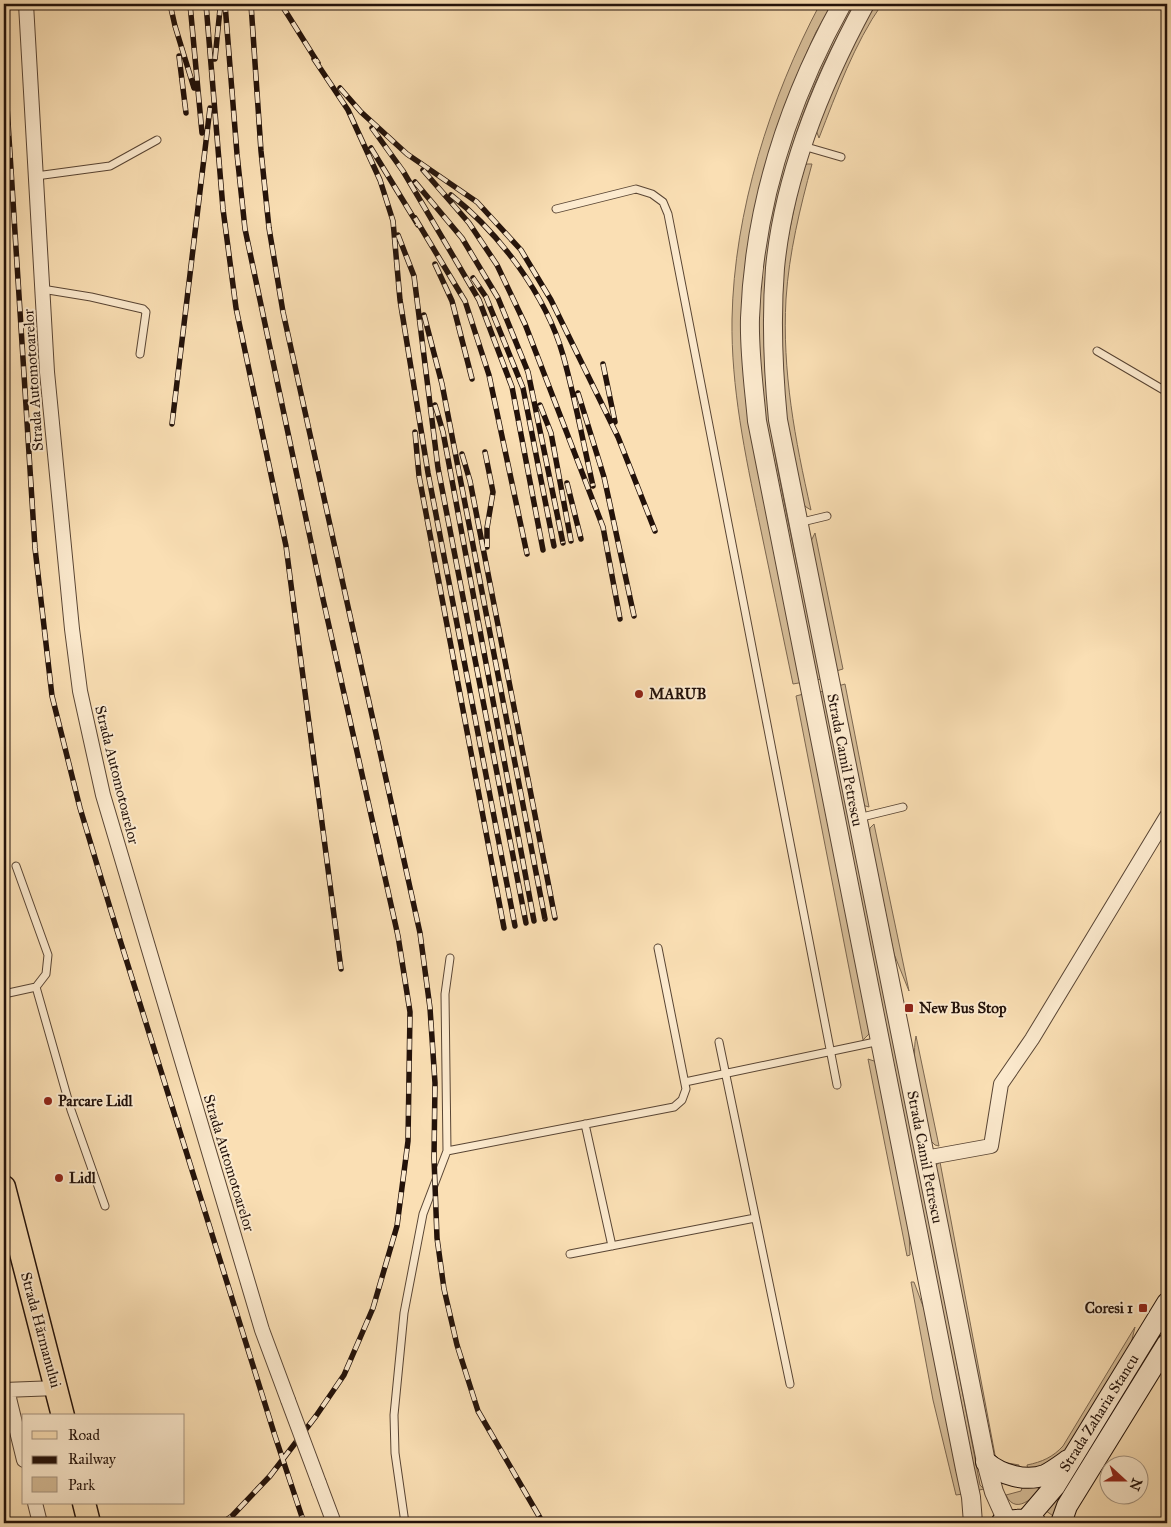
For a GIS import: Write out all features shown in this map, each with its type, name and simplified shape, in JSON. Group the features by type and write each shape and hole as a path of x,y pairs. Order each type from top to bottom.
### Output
{"main road":[{"name":"Strada Hărmanului","path":"4,1187 62,1414"},
{"name":"Strada Zaharia Stancu","path":"1018,1522 1047,1497 1167,1303"},
{"name":"Strada Zaharia Stancu","path":"1061,1523 1067,1506 1167,1344"},
{"path":"986,1462 1008,1474 1034,1478 1051,1472 1072,1458"},
{"path":"84,1504 89,1523"}],"street":[{"name":"Strada Automotoarelor","path":"26,4 47,372 80,692 103,795 262,1330 334,1523"},
{"name":"Strada Camil Petrescu","path":"842,4 808,70 788,119 775,162 763,212 754,268 750,320 751,358 757,421 969,1487 974,1523"},
{"name":"Strada Camil Petrescu","path":"865,4 826,82 794,171 782,222 775,267 772,320 778,420 986,1462 994,1492 1018,1522"},
{"path":"925,1158 991,1146 1001,1084 1032,1039 1167,816"},
{"path":"22,1452 6,1390 56,1388"},
{"path":"35,1504 40,1523"}],"lane":[{"path":"36,176 110,166 157,140"},
{"path":"802,146 841,157"},
{"path":"556,209 636,189 652,194 663,202 668,214 837,1086"},
{"path":"42,289 91,297 143,309 146,312 140,354"},
{"path":"1097,351 1167,392"},
{"path":"798,523 827,516"},
{"path":"857,818 903,807"},
{"path":"4,994 36,987 46,974 48,955 16,866"},
{"path":"447,1151 674,1107 682,1100 686,1089 685,1082 658,948"},
{"path":"404,1523 395,1453 394,1415 398,1364 404,1313 423,1214 447,1151 445,994 450,958"},
{"path":"36,987 71,1110 105,1206"},
{"path":"685,1082 831,1053 880,1041"},
{"path":"719,1042 790,1384"},
{"path":"585,1124 612,1246"},
{"path":"570,1254 755,1218"}],"green space":[{"path":"820,4 832,4 816,32 797,75 775,133 758,196 751,432 804,682 793,684 744,446 736,395 732,319 734,279 740,238 758,157 785,78"},
{"path":"849,4 856,4 831,48 810,95 793,143 780,192 771,241 766,292 764,343 769,411 783,497 822,679 815,680 773,476 757,357 758,293 763,247 779,168 813,73"},
{"path":"874,4 882,4 863,35 839,86 819,138 816,130 836,77"},
{"path":"807,164 812,164 792,248 787,282 785,326 791,405 811,510 800,500 784,403 780,298 784,258 802,169"},
{"path":"815,533 843,669 836,671 811,554 811,541"},
{"path":"845,684 869,807 862,805 838,686"},
{"path":"827,690 980,1485 984,1489 975,1491 820,692"},
{"path":"807,693 872,1026 869,1034 863,1040 796,696"},
{"path":"874,824 909,991 894,954 869,839 870,828"},
{"path":"916,1036 939,1146 931,1141 916,1074"},
{"path":"868,1059 881,1067 909,1232 910,1255 907,1256"},
{"path":"940,1162 995,1455 1002,1462 1019,1465 1019,1469 995,1461 935,1166"},
{"path":"911,1282 914,1282 933,1333 963,1494 956,1495 933,1400"},
{"path":"1167,1314 1167,1327 1061,1497 1056,1518 1042,1508"},
{"path":"1135,1327 1130,1348 1070,1449 1046,1465 1028,1470 1027,1465 1047,1458 1063,1446"},
{"path":"1050,1481 1022,1504 1011,1502 1006,1495 1021,1491 1023,1485"}],"railway":[{"path":"170,4 194,88"},
{"path":"190,4 202,133"},
{"path":"206,4 223,209 236,308 286,546 341,969"},
{"path":"222,1523 232,1516 270,1476 316,1416 344,1375 373,1308 397,1226 408,1141 410,1012 398,936 323,599 245,229 225,4"},
{"path":"251,4 261,151 269,228 283,312 420,933 430,1008 435,1083 434,1158 437,1238 444,1289 457,1345 478,1411 543,1523"},
{"path":"281,4 318,63"},
{"path":"215,59 220,9"},
{"path":"179,56 186,113"},
{"path":"4,59 35,548 52,696 80,808 111,911 304,1523"},
{"path":"314,59 348,110 380,180 393,221 400,300 428,473 515,926"},
{"path":"340,88 361,112 407,154 477,202 521,250 551,300 618,437 655,531"},
{"path":"172,424 210,108"},
{"path":"372,128 403,171 479,300 512,387 543,550"},
{"path":"371,148 418,225"},
{"path":"423,170 469,223 497,265 525,324 603,527 620,619"},
{"path":"415,182 462,238 498,298 528,372 563,543"},
{"path":"451,195 469,210 503,247 519,267 545,310 563,355 593,486"},
{"path":"415,218 465,301 489,375 527,554"},
{"path":"398,235 414,276 438,468 526,923"},
{"path":"435,264 452,301 472,379"},
{"path":"473,278 486,297 523,388 554,546"},
{"path":"424,315 442,384 545,919"},
{"path":"603,364 615,422"},
{"path":"578,393 604,477 634,616"},
{"path":"435,405 443,432 534,921"},
{"path":"540,405 551,433 571,541"},
{"path":"415,432 419,476 504,928"},
{"path":"485,452 493,492 487,528 487,547"},
{"path":"462,454 470,481 555,918"},
{"path":"567,483 581,539"}],"place":[{"name":"MARUB","path":"639,694"},
{"name":"New Bus Stop","path":"909,1008"},
{"name":"Parcare Lidl","path":"48,1101"},
{"name":"Lidl","path":"59,1178"},
{"name":"Coresi 1","path":"1143,1308"}]}
